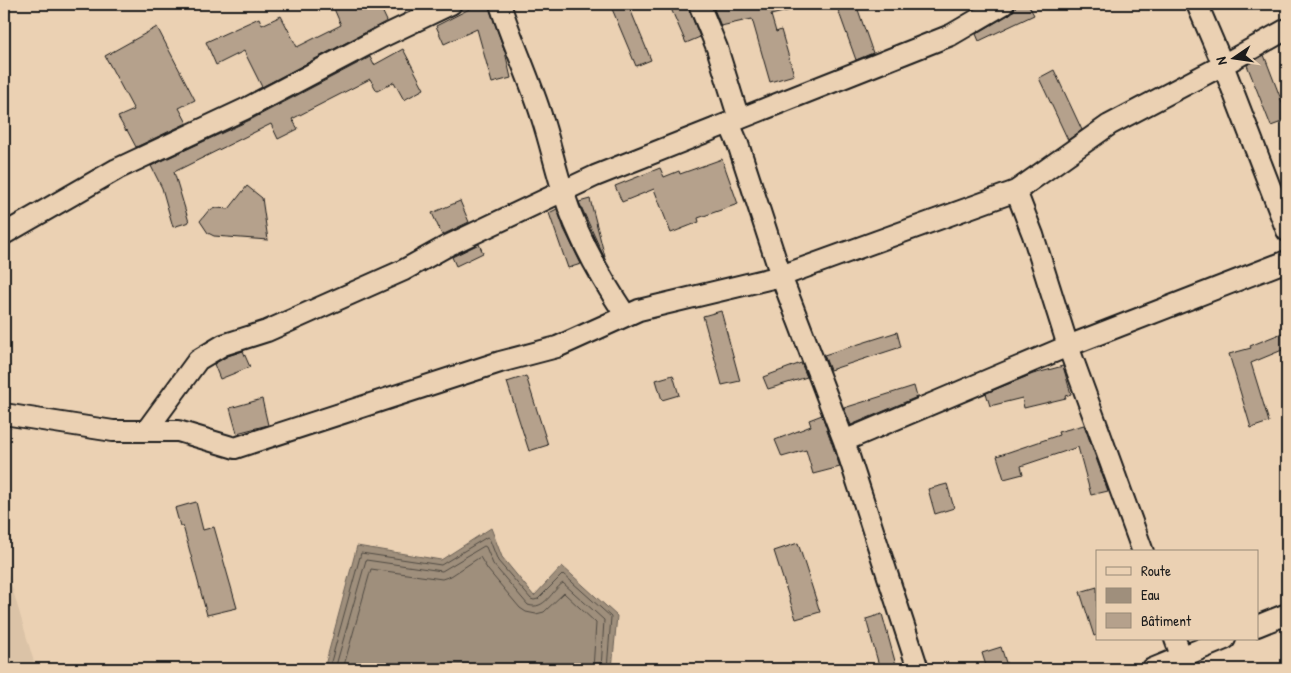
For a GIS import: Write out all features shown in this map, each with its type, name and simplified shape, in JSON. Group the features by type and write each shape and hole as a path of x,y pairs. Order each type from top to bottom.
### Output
{"street":[{"path":"4,234 117,169 245,109 382,37 451,4"},
{"path":"500,4 542,117 563,192 584,246 601,279 626,316"},
{"path":"699,4 716,48 738,144 781,276 844,441 918,669"},
{"path":"146,431 198,360 223,345 267,331 404,270 447,246 594,176 951,35 1004,4"},
{"path":"1197,4 1223,65 1287,231"},
{"path":"4,414 113,431 178,430 235,448 500,362 557,347 639,310 781,276 1016,191 1108,125 1287,29"},
{"path":"1016,191 1033,235 1068,346 1142,550"},
{"path":"844,441 1068,346 1287,261"},
{"path":"1258,626 1287,614"},
{"path":"1152,669 1181,655 1222,640"}],"shaded area":[{"path":"4,560 36,669 4,669"}],"water":[{"path":"491,528 502,557 534,596 562,566 617,616 612,669 324,669 357,546 441,560"}],"building":[{"path":"332,4 379,4 387,21 262,87 244,51 216,65 206,42 259,18 262,25 281,16 297,47 341,25"},
{"path":"479,4 488,4 505,52 511,78 492,83 477,29 444,44 436,26"},
{"path":"610,4 628,4 651,60 636,66"},
{"path":"669,4 687,4 700,37 686,43"},
{"path":"712,4 790,4 791,10 771,15 776,32 781,30 794,75 770,82 752,19 721,26"},
{"path":"836,4 856,4 873,53 856,60"},
{"path":"1028,4 1034,15 979,41 976,34 1010,14 1016,5"},
{"path":"157,27 195,100 179,108 187,123 136,147 118,117 134,110 105,56"},
{"path":"403,49 424,89 404,100 394,82 377,91 370,79 292,119 298,129 278,139 271,124 174,172 189,222 173,227 162,188 151,166 250,120 370,57 374,65"},
{"path":"1264,55 1287,115 1287,120 1271,126 1247,65"},
{"path":"1054,70 1082,130 1068,140 1039,78"},
{"path":"722,159 738,204 698,218 699,222 671,233 654,189 622,202 615,186 660,168 664,177 679,171 680,174"},
{"path":"247,186 262,198 268,240 214,236 208,233 200,221 209,210 216,208 229,209"},
{"path":"590,199 605,257 579,202"},
{"path":"460,201 469,222 442,235 432,213"},
{"path":"557,209 564,229 581,264 568,268 549,213"},
{"path":"479,244 483,253 456,266 452,257"},
{"path":"721,311 740,381 722,385 703,316"},
{"path":"1287,331 1287,348 1251,363 1269,422 1251,428 1229,354 1251,348 1250,346"},
{"path":"897,332 901,347 830,370 824,355"},
{"path":"243,351 250,367 220,379 214,364 228,356"},
{"path":"801,363 807,377 768,389 763,377"},
{"path":"1063,366 1071,394 1065,396 1066,398 1024,408 1022,398 990,406 986,393 1033,374"},
{"path":"673,375 679,395 662,400 656,380"},
{"path":"526,376 548,445 529,451 507,382"},
{"path":"914,386 917,397 851,425 844,408"},
{"path":"262,399 268,425 237,433 230,408"},
{"path":"822,415 840,467 813,474 806,450 782,457 775,440 811,426 809,420"},
{"path":"1084,425 1108,491 1091,495 1078,447 1021,466 1023,474 1004,479 997,456 1059,435 1058,432"},
{"path":"947,484 954,508 935,514 928,489"},
{"path":"196,502 203,530 214,527 237,608 207,615 183,526 180,526 175,508"},
{"path":"798,543 820,612 796,619 774,551"},
{"path":"1096,587 1096,635 1094,636 1080,592"},
{"path":"882,614 896,665 880,669 866,619"},
{"path":"1001,647 1008,669 987,669 982,653"}]}
